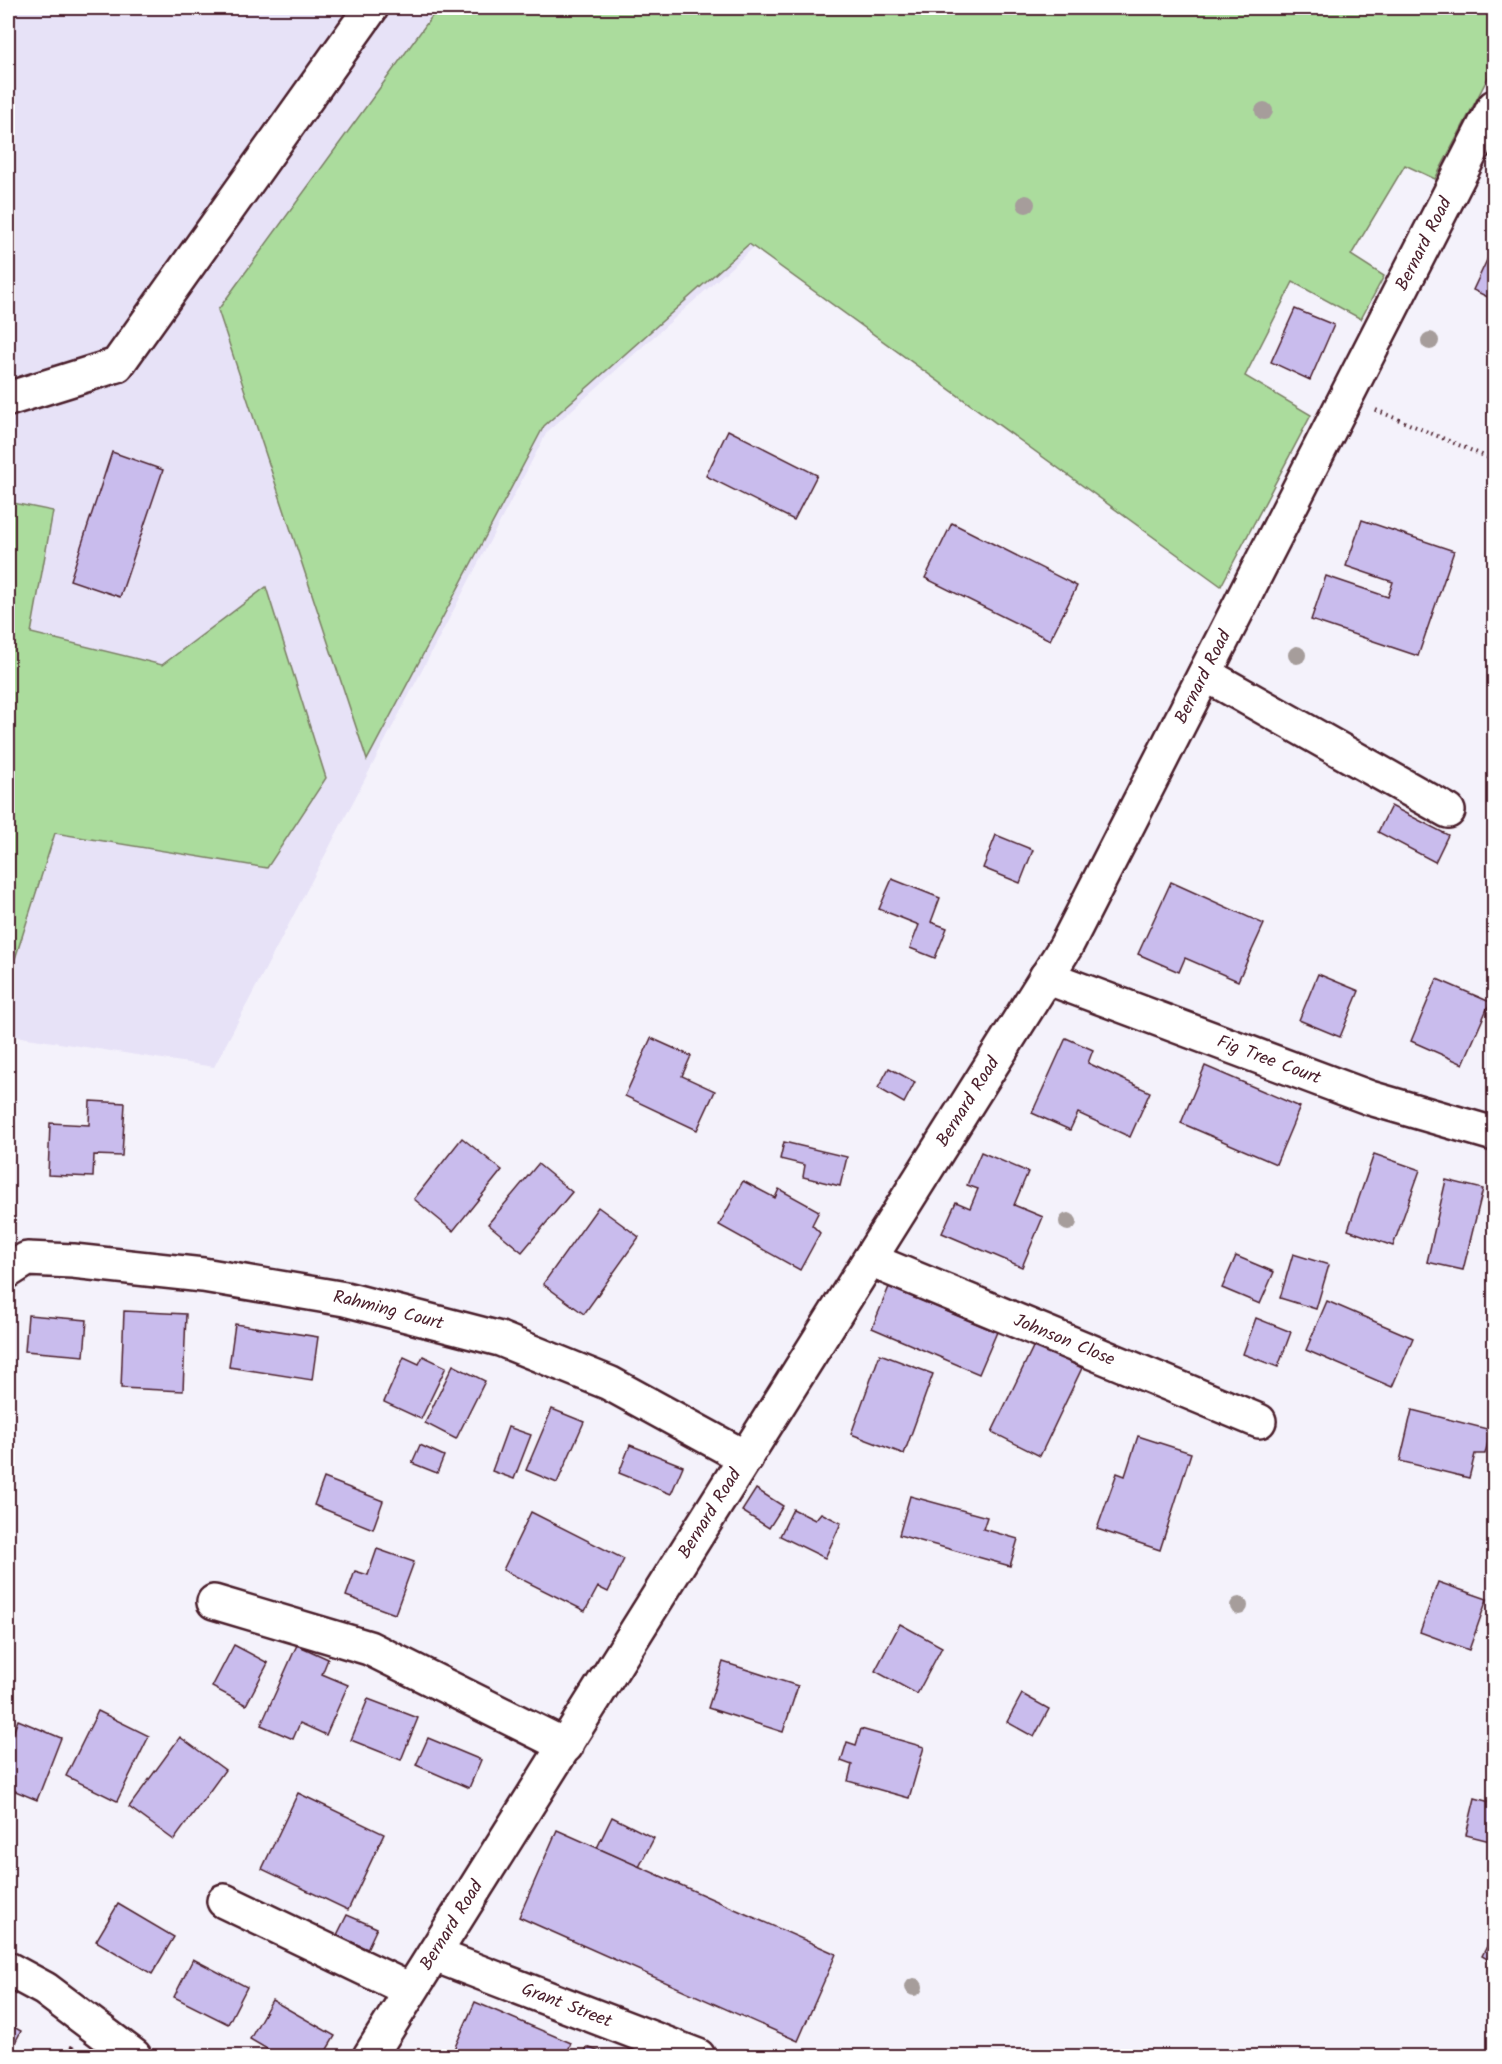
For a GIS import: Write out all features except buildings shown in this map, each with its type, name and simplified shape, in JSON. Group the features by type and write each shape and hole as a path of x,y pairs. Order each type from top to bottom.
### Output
{"street":[{"path":"8,399 117,365 371,8"},
{"name":"Bernard Road","path":"370,2056 1066,946 1494,107"},
{"path":"1205,674 1448,811"},
{"name":"Fig Tree Court","path":"1046,977 1370,1098 1494,1134"},
{"name":"Rahming Court","path":"8,1271 27,1259 73,1262 203,1275 345,1299 500,1339 609,1383 746,1458"},
{"name":"Johnson Close","path":"870,1260 1259,1422"},
{"path":"214,1602 369,1648 566,1746"},
{"path":"224,1901 410,1990"},
{"name":"Grant Street","path":"435,1955 698,2056"},
{"path":"8,1969 45,1989 134,2056"}],"path":[{"path":"1346,397 1494,460"}],"shaded area":[{"path":"8,8 880,8 753,248 547,432 214,1067 8,1035"}],"green space":[{"path":"438,8 1494,8 1494,66 1435,179 1405,165 1351,255 1384,276 1361,319 1293,282 1245,376 1311,415 1221,586 749,244 544,426 367,760 218,310"},
{"path":"8,502 53,511 31,633 162,665 266,587 326,778 267,868 55,833 8,981"}]}
